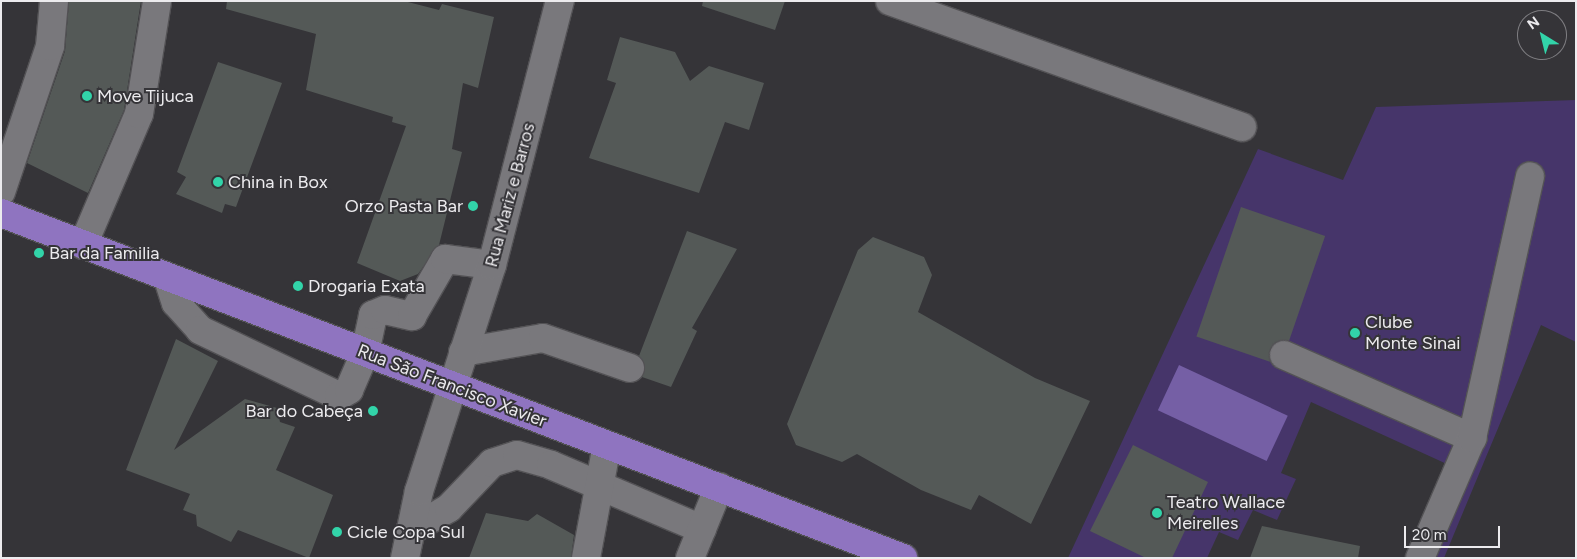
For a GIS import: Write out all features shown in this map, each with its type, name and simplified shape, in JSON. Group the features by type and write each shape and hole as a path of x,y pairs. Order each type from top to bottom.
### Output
{"main road":[{"name":"Rua São Francisco Xavier","path":"1,213 168,279 904,558"}],"street":[{"path":"1,192 50,46 54,1"},
{"path":"83,245 139,114 157,1"},
{"name":"Rua Mariz e Barros","path":"405,558 410,531 451,387 492,265 560,1"},
{"path":"890,1 1242,127"},
{"path":"1420,558 1472,438 1530,176"},
{"path":"168,279 176,303 200,330 330,394 339,396 349,390 365,353 373,315 385,310 412,316 445,259 492,265"},
{"path":"463,352 543,338 630,368"},
{"path":"1284,355 1472,438"},
{"path":"586,558 607,445"},
{"path":"410,531 449,508 492,464 517,455 551,465 599,489 702,529"},
{"path":"690,558 719,488"}],"shaded area":[{"name":"Clube Monte Sinai","path":"1576,100 1576,342 1541,325 1444,558 1409,558 1449,465 1311,402 1281,473 1296,479 1277,520 1253,510 1238,540 1219,532 1207,558 1068,558 1258,149 1343,180 1376,107"},
{"path":"1179,365 1288,416 1267,461 1158,410"}],"building":[{"name":"Move Tijuca","path":"69,1 141,1 124,110 88,193 27,163 65,51"},
{"path":"227,1 404,1 439,10 442,4 494,17 478,88 463,83 452,149 462,152 439,245 418,274 400,281 357,263 406,126 392,122 393,117 306,90 316,34 226,9"},
{"path":"703,1 785,1 775,30 702,6"},
{"path":"620,37 675,52 690,81 709,66 764,83 749,130 725,122 699,193 589,158 616,83 607,80"},
{"path":"218,62 282,83 236,207 225,204 222,213 176,194 186,177 177,172"},
{"path":"1241,207 1325,236 1281,366 1196,337"},
{"path":"687,231 737,249 692,328 697,331 671,387 642,377 645,366 639,356"},
{"path":"873,237 924,257 932,275 918,312 1035,378 1090,401 1031,524 979,495 971,510 921,490 857,454 842,462 796,445 787,424 858,250"},
{"path":"176,339 218,361 174,450 245,399 277,408 280,422 295,427 276,470 333,495 309,558 238,530 231,542 197,526 196,515 183,510 190,494 126,470"},
{"path":"1133,445 1208,482 1172,558 1146,558 1090,531"},
{"path":"486,513 528,521 537,514 574,535 571,558 469,558"},
{"path":"1262,526 1360,546 1358,558 1250,558"}],"place":[{"name":"Move Tijuca","path":"87,96"},
{"name":"China in Box","path":"218,182"},
{"name":"Orzo Pasta Bar","path":"473,206"},
{"name":"Bar da Familia","path":"39,253"},
{"name":"Drogaria Exata","path":"298,286"},
{"name":"Clube Monte Sinai","path":"1355,333"},
{"name":"Bar do Cabeça","path":"373,411"},
{"name":"Teatro Wallace Meirelles","path":"1157,513"},
{"name":"Cicle Copa Sul","path":"337,532"}]}
